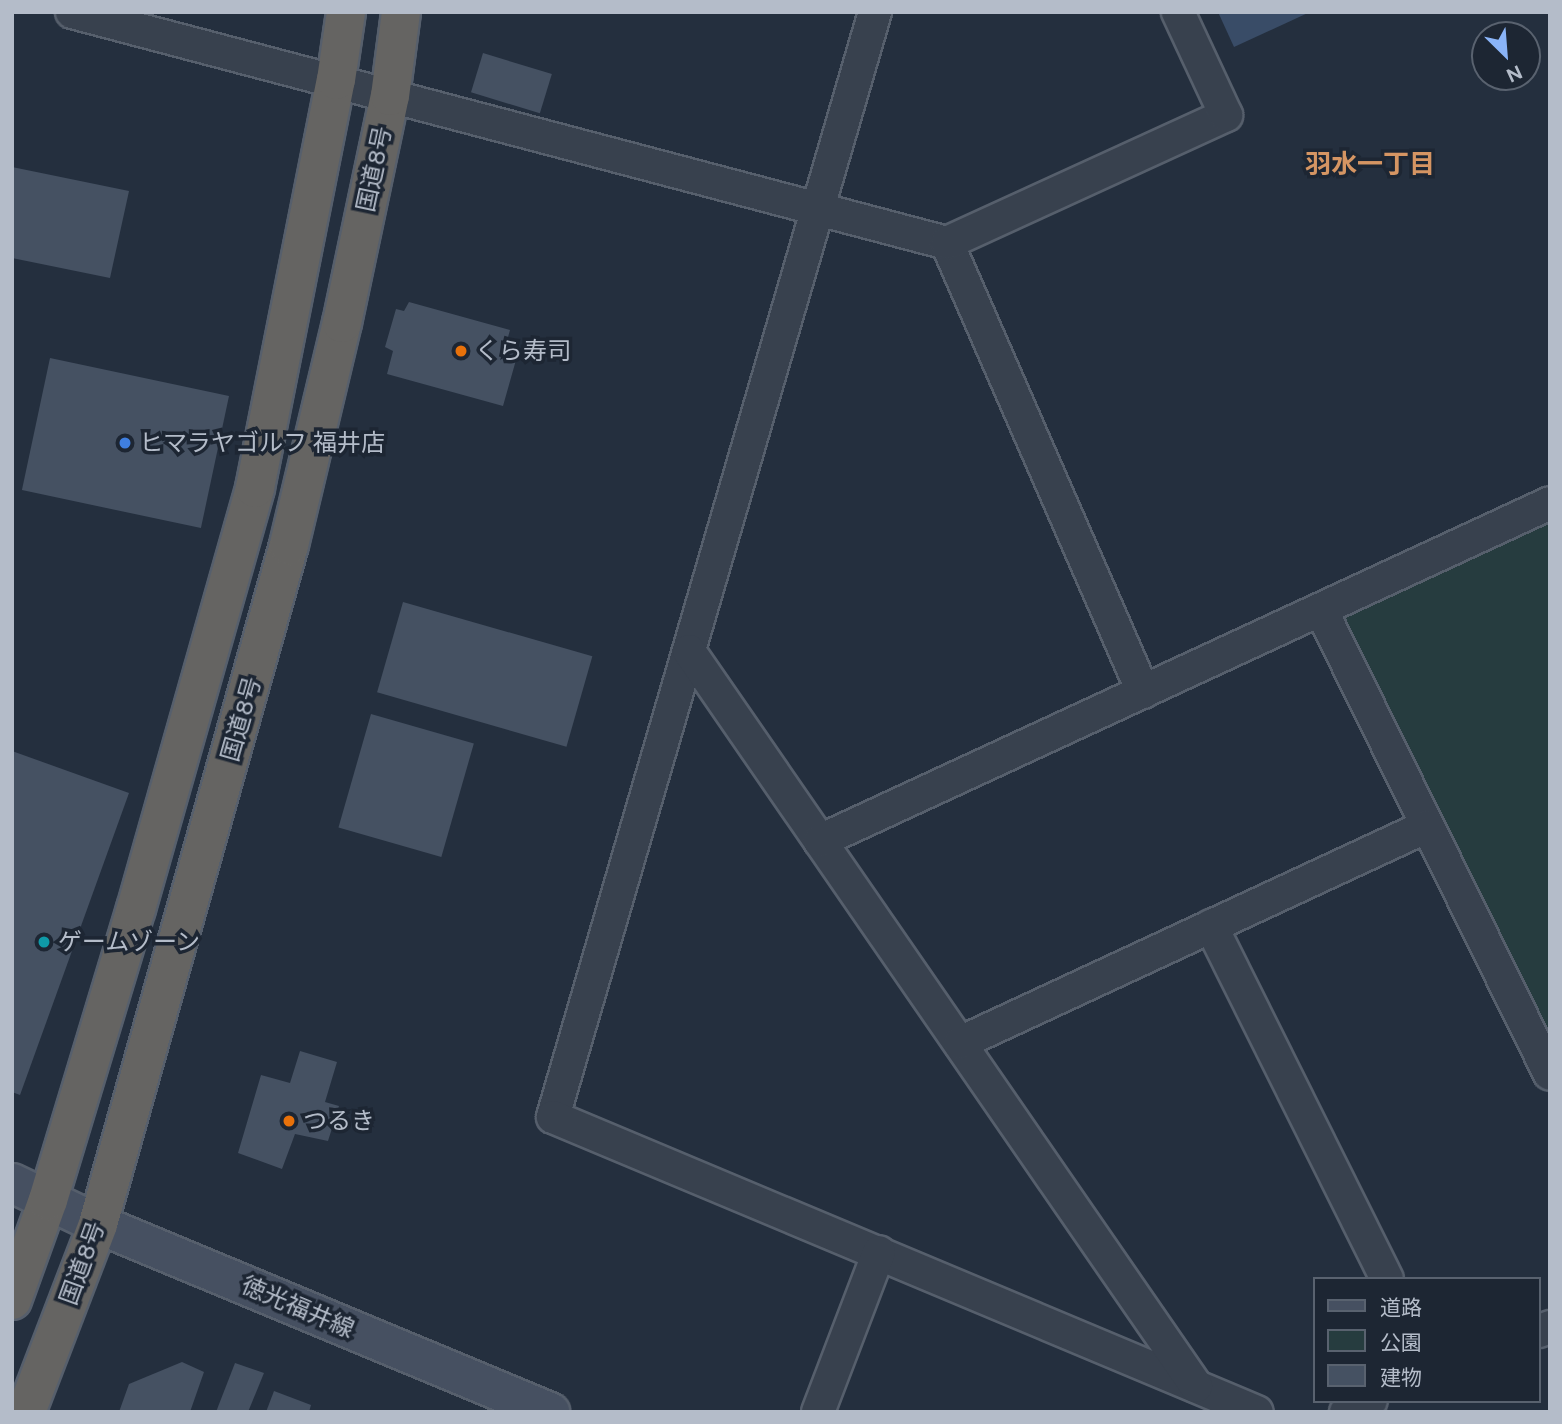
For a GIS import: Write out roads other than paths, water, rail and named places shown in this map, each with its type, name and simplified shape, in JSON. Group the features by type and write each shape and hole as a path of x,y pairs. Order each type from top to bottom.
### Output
{"highway":[{"name":"国道8号","path":"12,1300 48,1200 136,909 255,488 336,80 346,12"},
{"name":"国道8号","path":"26,1412 97,1224 289,545 342,323 390,96 401,12"}],"main road":[{"name":"徳光福井線","path":"12,1183 97,1224 550,1412"}],"street":[{"path":"72,12 947,243 1226,115 1178,12"},
{"path":"875,12 553,1117 1257,1412"},
{"path":"947,243 1143,692"},
{"path":"820,841 1550,503"},
{"path":"1321,610 1550,1074"},
{"path":"689,651 1196,1386"},
{"path":"960,1043 1427,826"},
{"path":"1211,926 1386,1277"},
{"path":"818,1412 879,1252"},
{"path":"1346,1412 1366,1403"}],"water":[{"path":"1218,12 1310,12 1234,47"}],"place":[{"name":"くら寿司","path":"461,351"},
{"name":"ヒマラヤゴルフ 福井店","path":"125,443"},
{"name":"ゲームゾーン","path":"44,942"},
{"name":"つるき","path":"289,1121"}],"district":[{"name":"羽水一丁目","path":"1370,165"}]}
